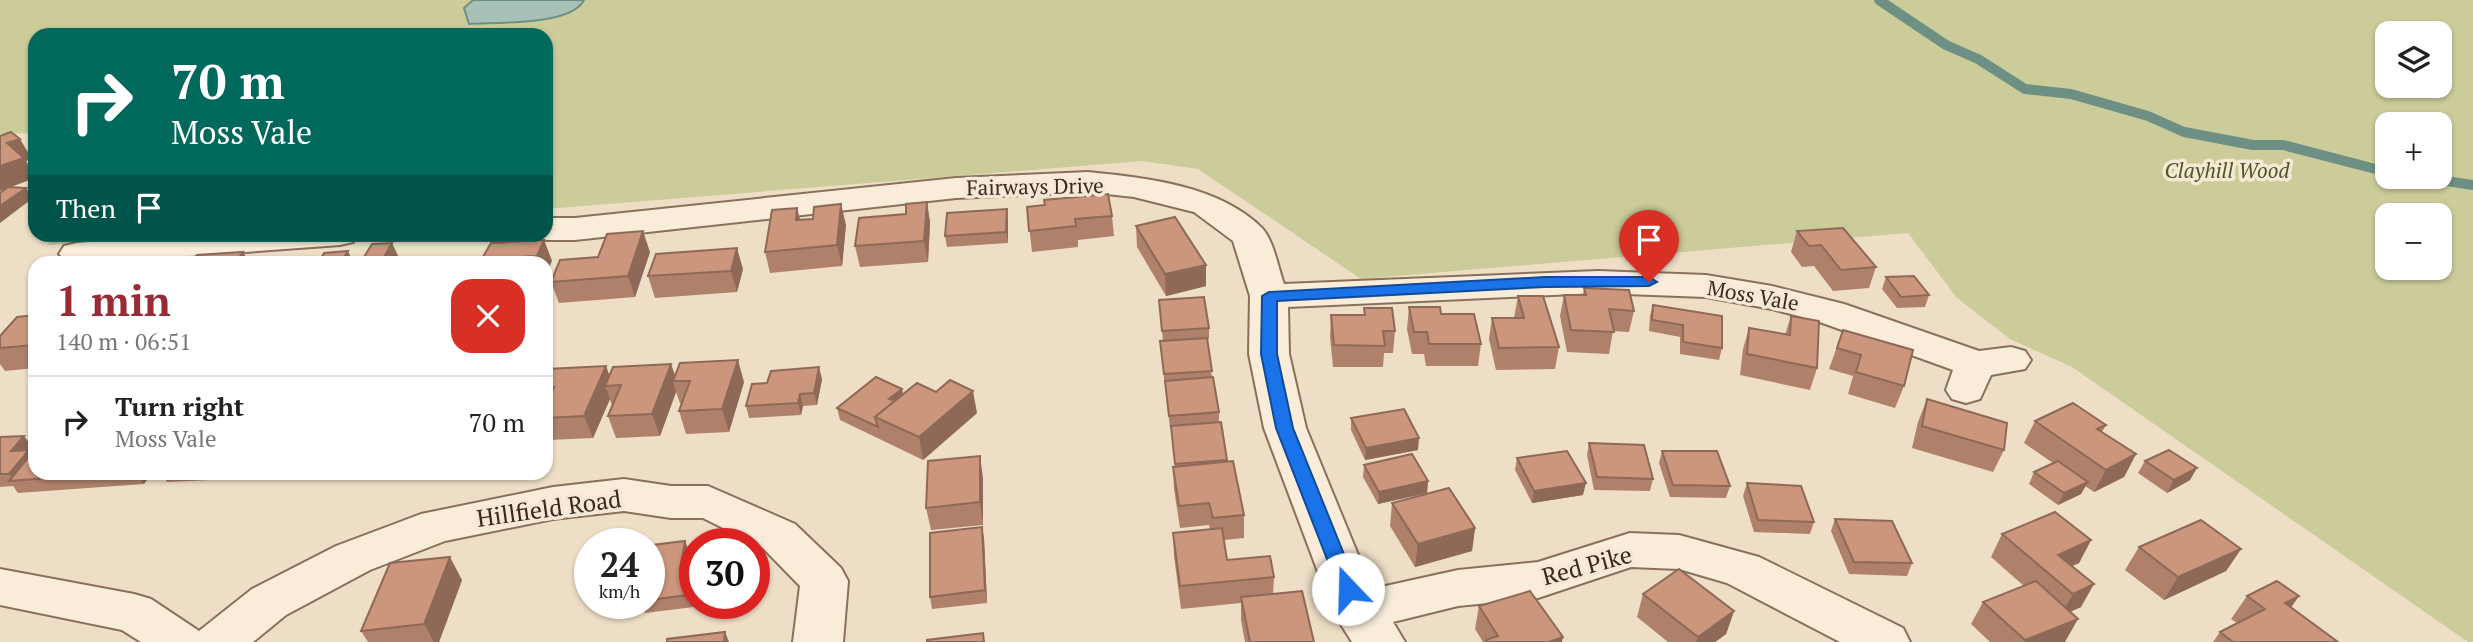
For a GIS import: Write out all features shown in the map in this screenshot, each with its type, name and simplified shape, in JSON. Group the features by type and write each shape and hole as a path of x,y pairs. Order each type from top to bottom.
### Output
{"street":[{"name":"Fairways Drive","path":"553,229 575,229 956,188 1088,182 1169,195 1206,205 1249,236 1269,296 1269,354 1285,428 1368,627"},
{"path":"77,254 235,242"},
{"name":"Moss Vale","path":"1269,296 1545,282 1662,283 1740,291 1811,307 1909,337 1984,372"},
{"name":"Hillfield Road","path":"218,642 269,602 353,558 437,526 554,503 624,495 671,502 708,502 779,536 824,581 818,642"},
{"name":"Red Pike","path":"1368,627 1458,588 1538,580 1630,550 1679,552 1742,570 1885,642"},
{"path":"0,587 134,613 180,642"}],"green space":[{"name":"Clayhill Wood","path":"0,0 2473,0 2473,642 2468,642 2072,367 2010,339 1957,298 1908,233 1361,279 1198,169 1142,161 553,208 553,28 28,28 28,133 0,134"},
{"path":"50,242 93,242 47,245"}],"shaded area":[{"path":"473,0 584,0 576,8 549,18 469,24 464,8"}],"building":[{"path":"11,132 20,139 7,143 24,158 0,166 0,136"},
{"path":"8,187 26,188 0,206 0,193"},
{"path":"1108,194 1112,216 1075,219 1076,226 1029,231 1027,207 1045,205 1044,200"},
{"path":"927,202 924,241 855,246 859,218 906,214 906,204"},
{"path":"841,204 837,245 765,252 772,210 797,208 796,220 813,219 814,207"},
{"path":"1007,209 1006,232 945,236 947,213"},
{"path":"1175,217 1206,265 1165,274 1136,226"},
{"path":"1843,228 1876,267 1841,270 1821,245 1809,246 1797,231"},
{"path":"643,231 628,276 553,282 560,260 598,257 607,234"},
{"path":"543,242 537,256 483,256 491,243"},
{"path":"392,243 384,256 365,256 372,244"},
{"path":"737,248 731,271 648,276 656,254"},
{"path":"348,251 345,256 322,256 324,253"},
{"path":"243,252 240,256 197,255"},
{"path":"1914,276 1929,295 1901,297 1886,277"},
{"path":"1584,288 1629,290 1634,311 1609,309 1614,332 1571,330 1564,295 1586,295"},
{"path":"1518,296 1543,296 1559,347 1499,348 1492,318 1524,318"},
{"path":"1204,297 1209,328 1162,331 1159,300"},
{"path":"1653,305 1722,316 1722,348 1683,342 1683,325 1652,320"},
{"path":"1409,307 1440,307 1441,314 1474,314 1481,344 1429,344 1427,332 1414,332"},
{"path":"1364,308 1392,308 1395,331 1383,331 1385,346 1334,345 1331,315 1365,315"},
{"path":"28,316 28,346 0,348 0,336 17,317"},
{"path":"1791,316 1819,321 1817,368 1747,354 1749,328 1790,335"},
{"path":"1843,330 1913,350 1904,386 1856,372 1861,355 1837,348"},
{"path":"1207,338 1212,371 1164,374 1160,341"},
{"path":"738,360 722,409 679,411 690,381 673,381 680,363"},
{"path":"671,364 652,414 608,416 621,385 605,386 613,367"},
{"path":"606,366 584,416 553,418 553,369"},
{"path":"819,367 814,393 800,394 798,403 746,406 752,384 767,383 771,371"},
{"path":"876,377 902,389 889,399 895,401 875,417 878,427 837,408"},
{"path":"1213,377 1219,412 1169,416 1165,381"},
{"path":"950,380 973,391 919,437 875,417 917,383 936,392"},
{"path":"1927,399 2007,423 2004,450 1922,426"},
{"path":"2073,403 2106,425 2097,429 2136,454 2106,470 2035,421"},
{"path":"1404,409 1419,438 1366,448 1351,418"},
{"path":"1221,422 1227,460 1175,464 1171,426"},
{"path":"24,436 11,451 28,450 9,474 0,474 0,437"},
{"path":"1589,443 1644,445 1653,479 1597,477"},
{"path":"2169,450 2197,468 2174,480 2145,461"},
{"path":"1567,451 1586,483 1534,491 1517,458"},
{"path":"1662,451 1717,451 1730,486 1673,485"},
{"path":"1412,454 1428,481 1379,492 1364,465"},
{"path":"980,456 980,502 926,508 928,461"},
{"path":"28,458 28,480 9,481"},
{"path":"1233,461 1244,515 1213,518 1209,503 1179,506 1173,467"},
{"path":"2058,461 2088,482 2064,493 2034,472"},
{"path":"1747,483 1801,486 1814,522 1758,520"},
{"path":"1449,488 1475,528 1418,544 1392,503"},
{"path":"2055,512 2091,540 2058,555 2094,584 2073,594 2002,534"},
{"path":"1835,519 1892,521 1912,563 1854,562"},
{"path":"2201,520 2241,549 2178,577 2139,547"},
{"path":"982,527 985,590 930,597 930,533"},
{"path":"1222,528 1227,560 1270,556 1274,577 1180,586 1173,533"},
{"path":"679,542 679,596 665,598 665,543"},
{"path":"450,557 424,624 361,631 390,563"},
{"path":"1679,569 1734,611 1698,637 1643,594"},
{"path":"2036,581 2078,619 2025,640 1983,602"},
{"path":"2277,581 2299,596 2285,603 2338,642 2233,642 2220,632 2265,609 2247,596"},
{"path":"1302,591 1314,642 1250,642 1241,597"},
{"path":"1530,591 1563,637 1549,642 1487,642 1486,640 1498,636 1479,606"},
{"path":"725,632 724,642 667,642 667,639"},
{"path":"983,633 984,642 927,642 927,640"}],"waterway":[{"path":"1879,0 1946,45 1978,59 2025,89 2071,94 2148,116 2184,132 2253,145 2283,145 2375,169"},
{"path":"2452,182 2473,185"}],"route":[{"path":"1348,589 1285,428 1269,354 1269,296 1456,289 1545,282 1649,282"}]}
